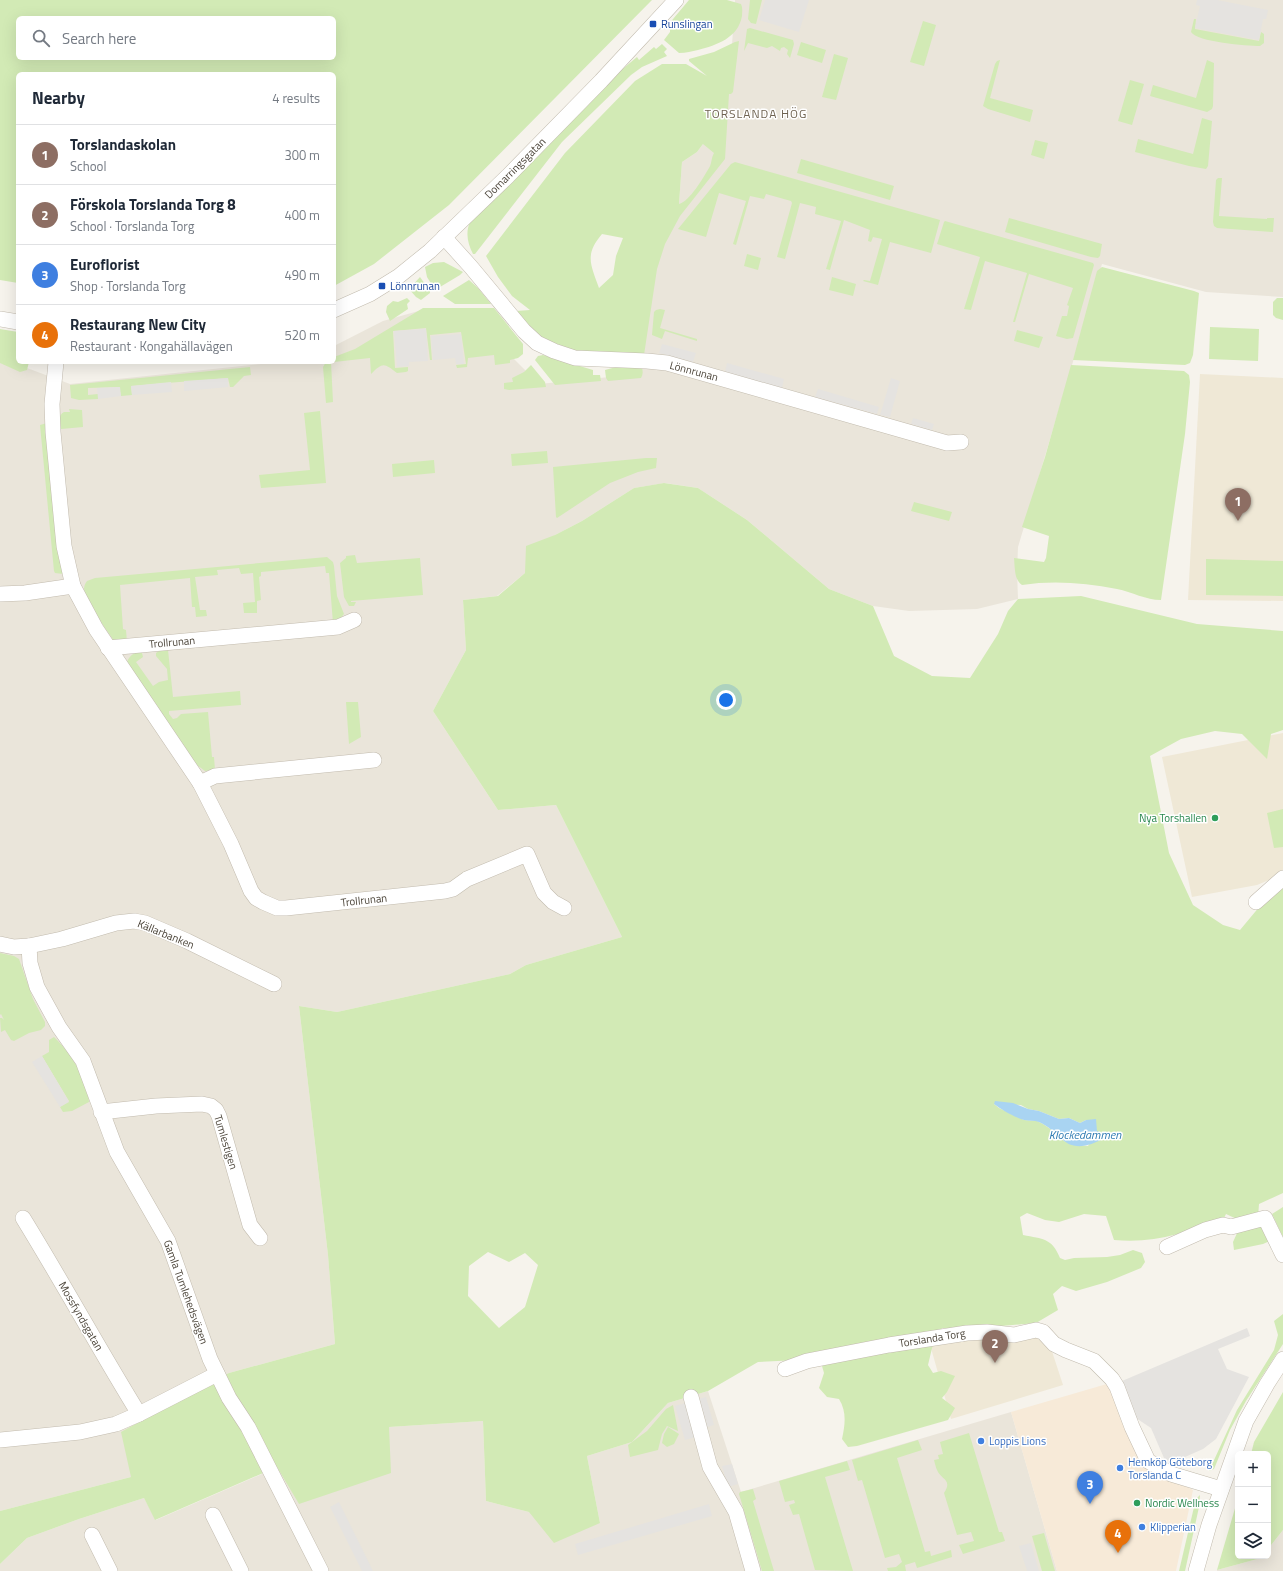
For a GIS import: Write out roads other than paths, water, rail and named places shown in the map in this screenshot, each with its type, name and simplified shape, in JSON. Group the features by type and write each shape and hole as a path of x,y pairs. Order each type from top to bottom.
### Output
{"street":[{"name":"Domarringsgatan","path":"336,309 370,294 400,276 430,251 508,176 676,0"},
{"name":"Lönnrunan","path":"444,237 524,331 537,343 554,351 575,358 667,363 947,443 962,442"},
{"path":"0,319 16,322"},
{"name":"Trollrunan","path":"56,364 52,404 53,432 64,546 73,586 92,623 108,648 200,783 231,844 251,891 256,898 270,906 286,908 445,891 453,889 467,879 527,854 544,893 564,908"},
{"path":"0,594 25,593 73,586"},
{"name":"Trollrunan","path":"108,648 338,627 354,620"},
{"path":"200,783 215,776 374,760"},
{"path":"1256,902 1283,878"},
{"name":"Källarbanken","path":"0,944 14,947 29,946 62,939 116,923 134,921 146,923 187,941 274,984"},
{"name":"Gamla Tumlehedsvägen","path":"29,946 30,963 37,987 59,1026 83,1061 117,1152 168,1241 210,1359 217,1374 248,1427 321,1571"},
{"name":"Tumlestigen","path":"101,1112 156,1106 202,1104 211,1106 216,1110 219,1116 250,1226 260,1238"},
{"name":"Mossfyndsgatan","path":"23,1218 139,1414"},
{"path":"1167,1247 1205,1230 1223,1225 1231,1227 1265,1218 1283,1255"},
{"name":"Torslanda Torg","path":"786,1370 807,1361 889,1345 967,1333 987,1332 1014,1335 1036,1330 1043,1332 1054,1344 1094,1361 1112,1379 1117,1387 1132,1427 1148,1461 1171,1474 1221,1489"},
{"path":"1196,1571 1221,1489 1246,1421 1267,1384 1283,1360"},
{"path":"0,1440 80,1432 116,1424 139,1414 217,1374"},
{"path":"691,1397 710,1467 736,1512 753,1571"},
{"path":"213,1515 241,1571"},
{"path":"92,1535 110,1571"}],"water":[{"name":"Klockedammen","path":"995,1101 1013,1103 1059,1119 1069,1118 1080,1123 1086,1120 1096,1119 1097,1131 1102,1133 1103,1139 1083,1146 1073,1145 1063,1140 1039,1122 1024,1120 1008,1113 994,1104"}],"place":[{"name":"Runslingan","path":"653,24"},
{"name":"Lönnrunan","path":"382,286"},
{"name":"Torslandaskolan","path":"1238,521"},
{"name":"Nya Torshallen","path":"1215,818"},
{"name":"Förskola Torslanda Torg 8","path":"995,1363"},
{"name":"Loppis Lions","path":"981,1441"},
{"name":"Hemköp Göteborg Torslanda C","path":"1120,1468"},
{"name":"Nordic Wellness","path":"1137,1503"},
{"name":"Euroflorist","path":"1090,1504"},
{"name":"Klipperian","path":"1142,1527"},
{"name":"Restaurang New City","path":"1118,1553"}],"district":[{"name":"TORSLANDA HÖG","path":"756,113"}]}
